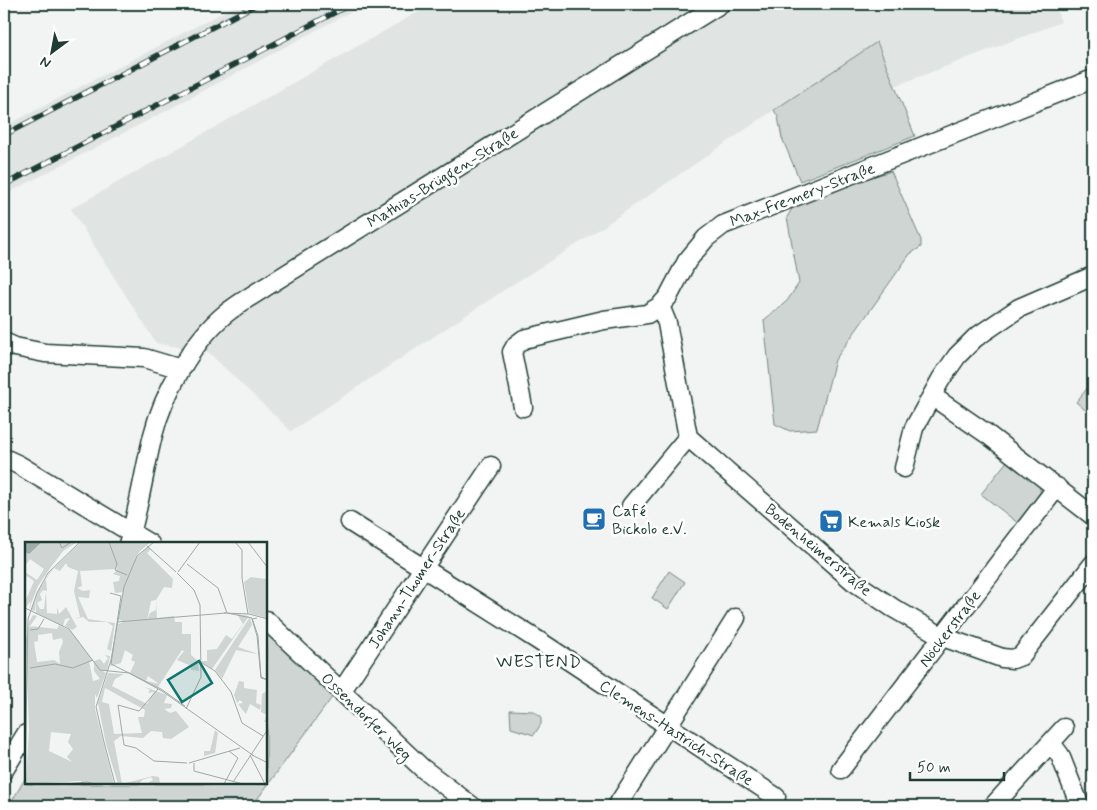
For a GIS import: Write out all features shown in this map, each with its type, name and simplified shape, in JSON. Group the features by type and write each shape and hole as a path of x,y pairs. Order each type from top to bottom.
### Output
{"street":[{"name":"Mathias-Brüggen-Straße","path":"130,538 153,433 180,369 196,344 210,327 238,304 720,4"},
{"name":"Max-Fremery-Straße","path":"660,306 668,297 687,260 706,238 723,225 1093,79"},
{"path":"904,468 914,428 957,356 975,338 1019,308 1093,276"},
{"path":"523,407 512,352 516,345 524,339 604,320 647,314 660,306 667,323 688,437 632,506"},
{"path":"4,342 15,347 45,353 144,358 180,369"},
{"path":"932,396 988,434 1093,516"},
{"name":"Bodenheimerstraße","path":"688,437 853,581 893,608 943,637 1002,658 1013,659 1021,656 1093,564"},
{"path":"4,458 19,465 130,538 143,542"},
{"name":"Johann-Thomer-Straße","path":"342,692 491,466"},
{"name":"Nöckerstraße","path":"841,769 1057,487"},
{"name":"Clemens-Hastrich-Straße","path":"350,522 423,567 776,797"},
{"path":"617,806 736,618"},
{"name":"Ossendorfer Weg","path":"268,622 422,768 472,806"},
{"path":"993,806 1064,728"},
{"path":"4,770 25,736"},
{"path":"1051,742 1060,755 1080,806"}],"shaded area":[{"path":"239,4 365,4 4,195 4,127"},
{"path":"432,4 1054,4 1061,22 895,86 877,43 774,110 582,241 510,286 291,431 209,353 156,343 71,209"},
{"path":"877,42 915,136 800,181 782,138 778,117 774,110"},
{"path":"891,171 921,240 921,247 910,254 835,360 817,429 790,431 775,424 764,320 787,301 799,283 787,217 797,201"},
{"path":"1090,385 1093,388 1093,410 1090,414 1076,402"},
{"path":"1008,460 1030,476 1039,486 1040,492 1037,501 1019,524 981,494"},
{"path":"669,571 685,582 668,609 652,598"},
{"path":"268,635 333,696 268,785"},
{"path":"510,710 533,711 541,716 541,724 534,735 511,728"},
{"path":"25,779 25,785 268,785 254,806 9,806"}],"railway":[{"path":"4,135 257,4"},
{"path":"4,185 351,4"}],"place":[{"name":"Café Bickolo e.V.","path":"594,519"},
{"name":"Kemals Kiosk","path":"831,521"}],"district":[{"name":"WESTEND","path":"539,661"}]}
